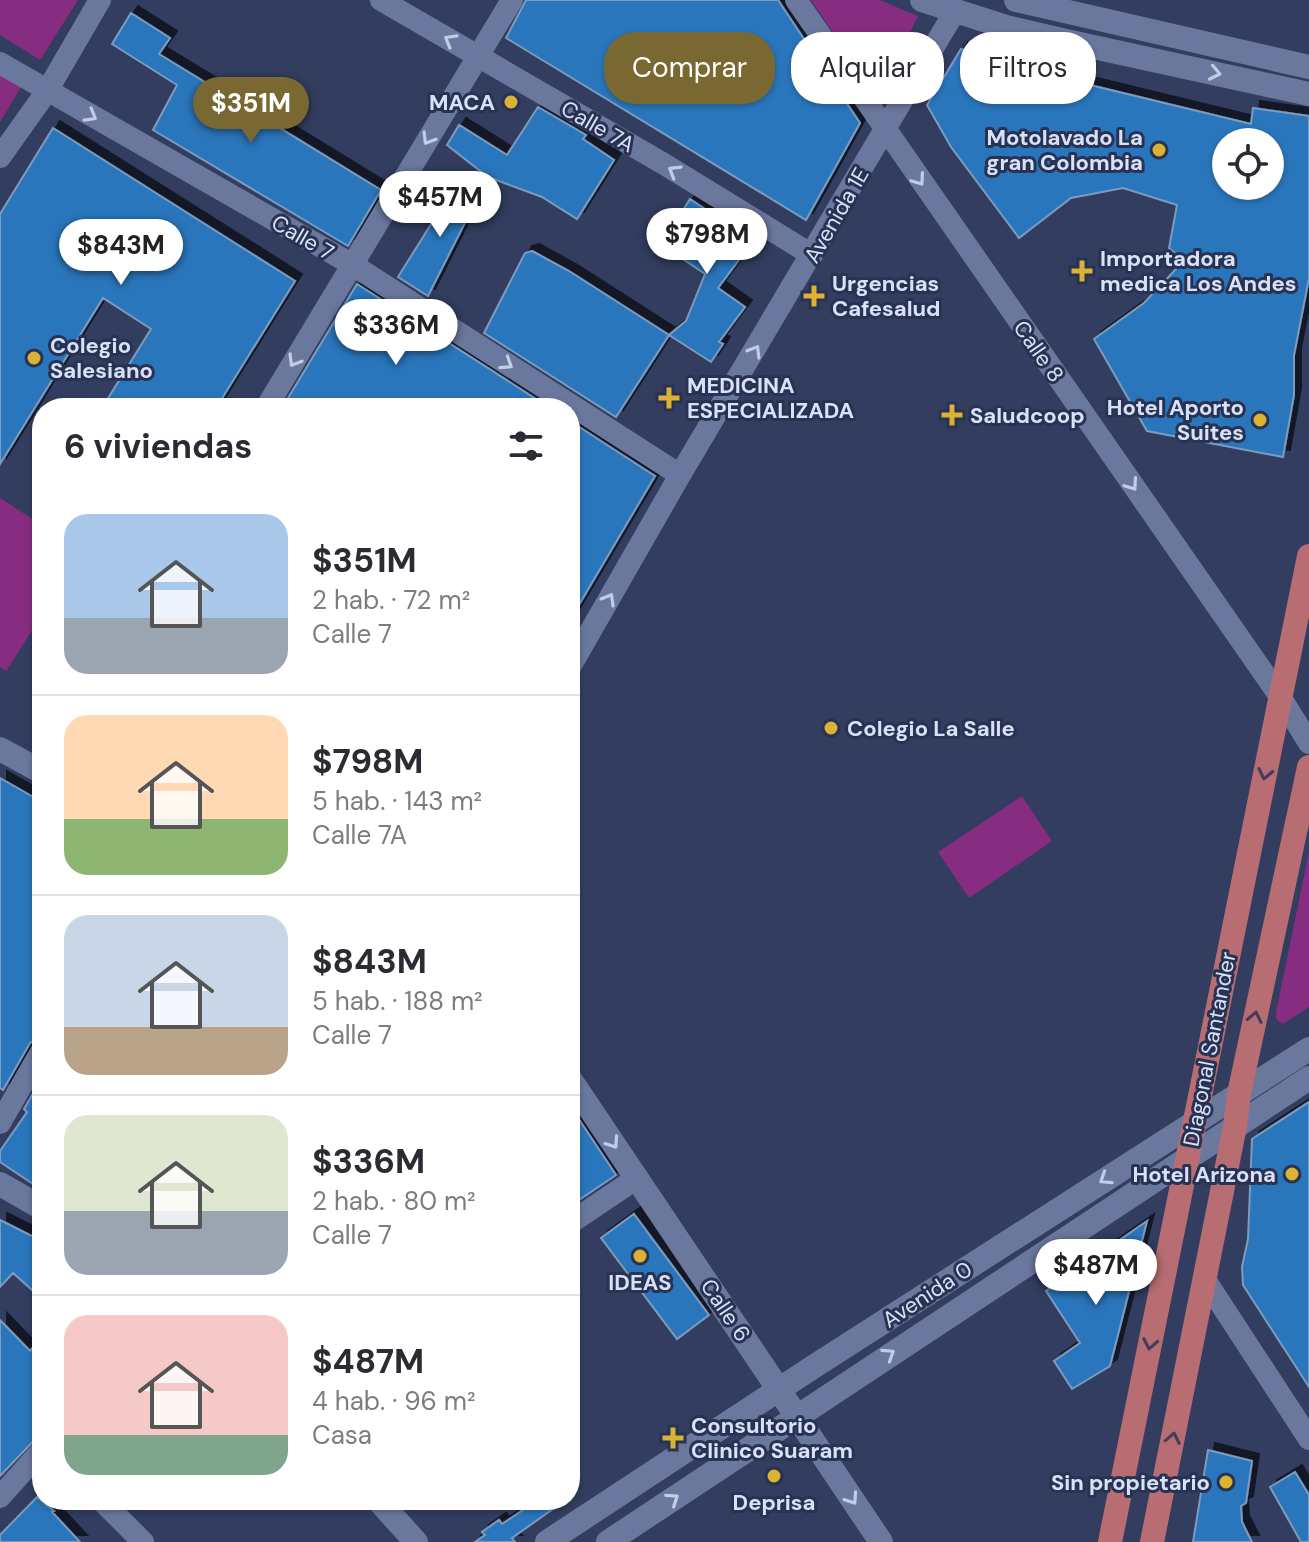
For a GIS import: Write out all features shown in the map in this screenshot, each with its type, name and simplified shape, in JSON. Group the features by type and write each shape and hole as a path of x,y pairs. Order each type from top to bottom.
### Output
{"main road":[{"name":"Diagonal Santander","path":"1110,1542 1309,556"},
{"name":"Diagonal Santander","path":"1152,1542 1239,1094 1309,767"}],"street":[{"path":"0,157 47,91 100,0"},
{"name":"Calle 7A","path":"381,0 812,255"},
{"path":"272,398 512,0"},
{"name":"Calle 8","path":"796,0 1281,698 1309,743"},
{"path":"922,0 1066,41 1309,94"},
{"path":"1016,0 1309,67"},
{"name":"Avenida 1E","path":"580,650 955,11"},
{"name":"Calle 7","path":"0,63 353,265 560,398"},
{"name":"Calle 7","path":"580,411 680,475"},
{"path":"0,749 32,767"},
{"name":"Avenida 0","path":"547,1542 779,1389 1309,1049"},
{"path":"0,1123 32,1067"},
{"name":"Avenida 0","path":"608,1542 1309,1078"},
{"name":"Calle 6","path":"580,1094 881,1542"},
{"path":"580,1216 637,1178"},
{"path":"0,1184 32,1202"},
{"path":"1204,1278 1309,1439"},
{"path":"0,1497 32,1461"},
{"path":"111,1510 143,1542"},
{"path":"387,1510 416,1542"}],"shaded area":[{"path":"0,0 78,0 40,60 0,35"},
{"path":"811,0 880,0 918,16 910,32 833,32"},
{"path":"0,54 30,72 0,122"},
{"path":"0,498 32,519 32,631 6,671 0,667"},
{"path":"1022,796 1052,841 969,898 938,852"},
{"path":"1309,852 1309,1007 1283,1024 1276,1019 1276,1012"}],"building":[{"path":"526,0 778,0 799,32 791,32 791,104 847,104 860,123 806,220 615,104 775,104 775,32 604,32 604,97 506,38"},
{"path":"131,13 170,38 159,54 381,190 348,246 153,130 177,85 112,44"},
{"path":"960,51 960,104 1096,104 1096,86 1251,124 1253,108 1309,116 1309,278 1294,355 1294,395 1283,457 1147,431 1094,339 1144,303 1177,268 1176,254 1169,248 1177,205 1123,188 1071,198 1019,238 951,147 927,105 944,104 944,77"},
{"path":"538,107 586,135 583,139 614,160 577,219 542,197 488,177 447,145 459,125 507,155"},
{"path":"53,128 295,281 222,398 108,398 151,329 103,298 41,398 32,398 32,412 0,464 0,214"},
{"path":"488,177 428,296 398,277 448,197"},
{"path":"690,199 753,241 718,288 745,307 719,342 723,344 711,362 669,335 686,321 705,274 662,245"},
{"path":"532,251 669,335 616,417 484,333 525,253"},
{"path":"357,284 534,398 288,398"},
{"path":"580,427 655,476 580,603"},
{"path":"0,778 32,796 32,1042 3,1090 0,1088"},
{"path":"32,1095 32,1183 0,1162 0,1151 27,1112 24,1109"},
{"path":"1309,1102 1309,1387 1243,1285 1242,1267 1248,1239 1252,1139"},
{"path":"580,1121 616,1175 580,1199"},
{"path":"634,1214 709,1315 677,1339 601,1238"},
{"path":"0,1220 32,1236 32,1290 13,1273 0,1287"},
{"path":"1147,1221 1110,1366 1072,1389 1054,1361 1080,1343 1046,1291"},
{"path":"0,1320 30,1351 32,1349 32,1442 0,1476"},
{"name":"Sin propietario","path":"1208,1450 1252,1461 1246,1503 1241,1506 1242,1522 1252,1542 1193,1542"},
{"path":"1295,1472 1309,1495 1309,1542 1301,1542 1270,1487"},
{"path":"32,1502 32,1510 54,1511 80,1542 0,1542 0,1535"},
{"path":"523,1510 552,1510 512,1538 515,1542 475,1542 485,1535 482,1532 499,1520 502,1524"}],"place":[{"name":"MACA","path":"511,102"},
{"name":"Motolavado La gran Colombia","path":"1159,150"},
{"name":"Importadora medica Los Andes","path":"1082,271"},
{"name":"Urgencias Cafesalud","path":"814,296"},
{"name":"Colegio Salesiano","path":"34,358"},
{"name":"MEDICINA ESPECIALIZADA","path":"669,398"},
{"name":"Saludcoop","path":"952,415"},
{"name":"Hotel Aporto Suites","path":"1260,420"},
{"name":"Colegio La Salle","path":"831,728"},
{"name":"Hotel Arizona","path":"1292,1174"},
{"name":"IDEAS","path":"640,1256"},
{"name":"Consultorio Clinico Suaram","path":"673,1438"},
{"name":"Deprisa","path":"774,1476"},
{"name":"Sin propietario","path":"1226,1482"}]}
